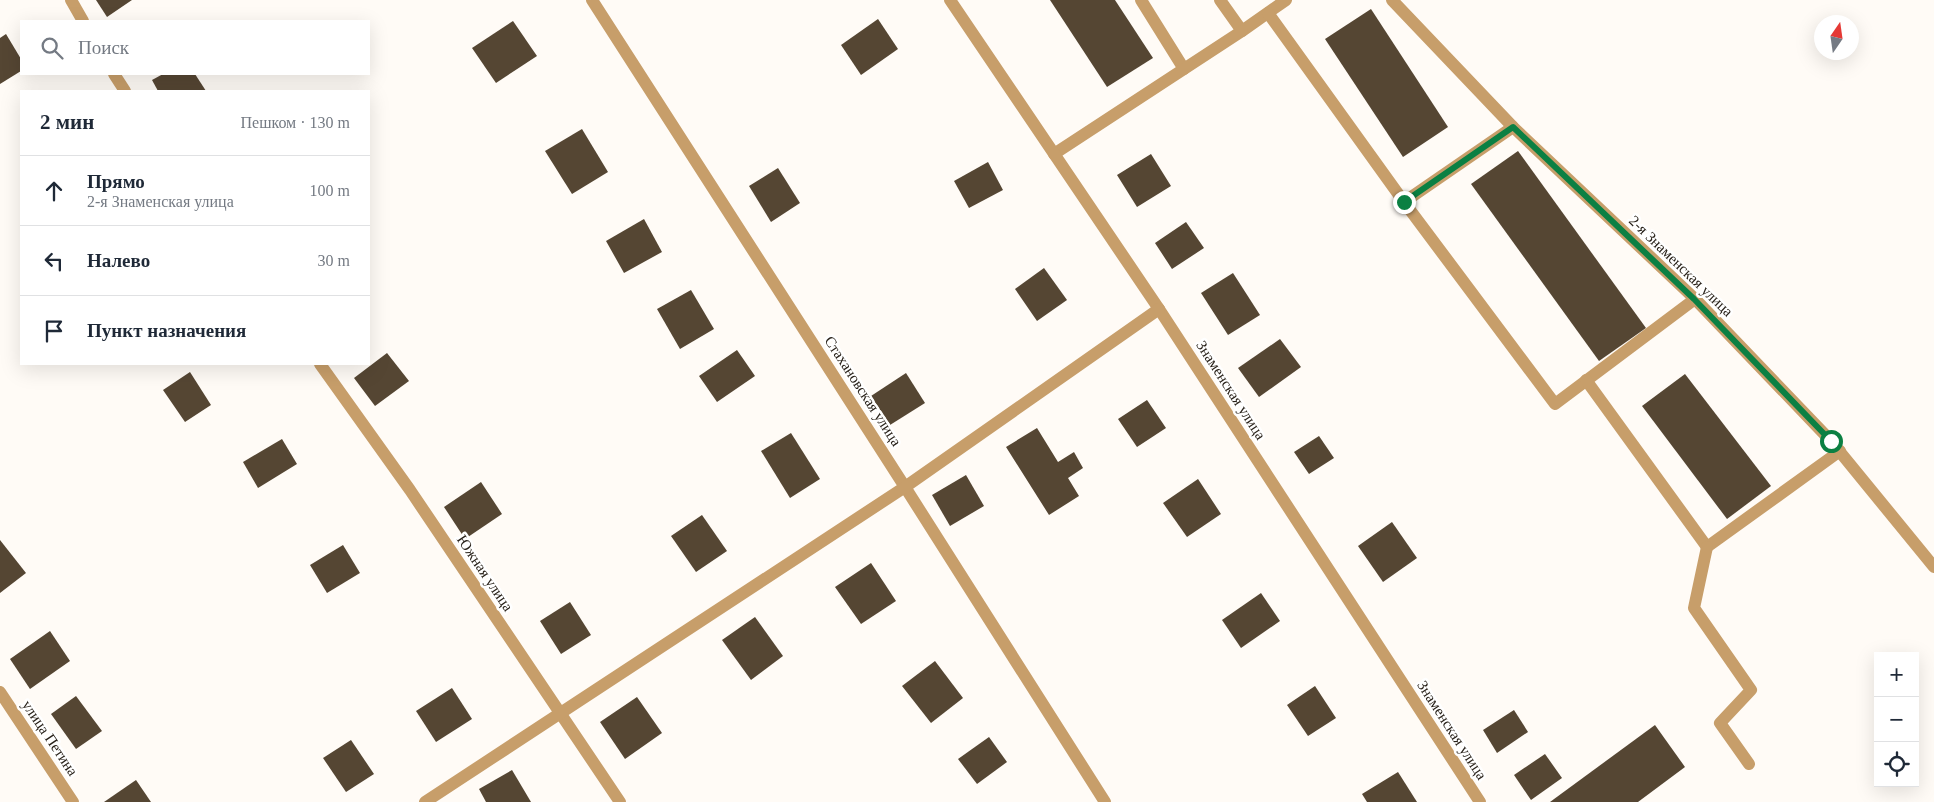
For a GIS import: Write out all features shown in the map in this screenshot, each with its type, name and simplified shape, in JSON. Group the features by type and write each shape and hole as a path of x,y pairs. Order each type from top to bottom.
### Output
{"street":[{"path":"71,0 82,20"},
{"name":"Стахановская улица","path":"592,0 905,486 1105,802"},
{"name":"Знаменская улица","path":"950,0 1159,309 1480,802"},
{"path":"1140,0 1184,69"},
{"path":"1220,0 1242,31"},
{"path":"1054,154 1286,0"},
{"name":"2-я Знаменская улица","path":"1392,0 1513,127 1694,299 1840,451 1934,567"},
{"path":"1268,13 1404,202 1554,404 1694,299"},
{"path":"115,75 124,90"},
{"path":"1404,202 1513,127"},
{"path":"425,802 905,486 1159,309"},
{"name":"Южная улица","path":"321,365 410,490 620,802"},
{"path":"1586,380 1707,547"},
{"path":"1749,764 1720,723 1752,690 1694,608 1707,547 1840,451"},
{"name":"улица Петина","path":"0,692 73,802"}],"building":[{"path":"96,0 132,0 107,17"},
{"path":"1050,0 1115,0 1153,58 1107,87"},
{"path":"1371,9 1448,127 1403,157 1325,39"},
{"path":"878,19 898,49 861,75 841,45"},
{"path":"513,21 537,56 496,83 472,48"},
{"path":"6,34 20,57 20,72 0,84 0,38"},
{"path":"161,75 196,75 205,90 157,90 152,80"},
{"path":"582,129 608,172 572,194 545,151"},
{"path":"1518,151 1646,328 1599,361 1471,184"},
{"path":"1151,154 1171,186 1137,207 1117,175"},
{"path":"988,162 1003,190 969,208 954,181"},
{"path":"778,168 800,203 771,222 749,186"},
{"path":"644,219 662,252 624,273 606,241"},
{"path":"1186,222 1204,248 1172,269 1155,243"},
{"path":"1044,268 1067,300 1037,321 1015,289"},
{"path":"1233,273 1260,315 1228,335 1201,293"},
{"path":"691,290 714,329 680,349 657,309"},
{"path":"1280,339 1301,367 1259,397 1238,368"},
{"path":"737,350 755,376 717,402 699,376"},
{"path":"387,353 409,381 375,406 354,378"},
{"path":"190,372 211,405 185,422 163,390"},
{"path":"906,373 925,403 890,425 871,396"},
{"path":"1685,374 1771,486 1727,519 1642,406"},
{"path":"1147,400 1166,428 1137,447 1118,419"},
{"path":"1037,428 1058,462 1074,452 1083,468 1068,478 1079,496 1049,515 1006,447"},
{"path":"791,433 820,479 790,498 761,451"},
{"path":"1319,436 1334,458 1309,474 1294,452"},
{"path":"282,439 297,464 258,488 243,462"},
{"path":"966,475 984,506 950,526 932,495"},
{"path":"1198,479 1221,514 1187,537 1163,503"},
{"path":"481,482 502,514 465,539 444,507"},
{"path":"702,515 727,551 696,572 671,536"},
{"path":"1392,522 1417,558 1383,582 1358,546"},
{"path":"0,540 26,573 0,593"},
{"path":"343,545 360,573 327,593 310,565"},
{"path":"871,563 896,601 861,624 835,587"},
{"path":"1261,593 1280,621 1241,648 1222,620"},
{"path":"570,602 591,635 561,654 540,621"},
{"path":"755,617 783,656 751,680 722,640"},
{"path":"50,631 70,661 30,689 10,659"},
{"path":"935,661 963,698 931,723 902,686"},
{"path":"1315,686 1336,718 1308,736 1287,705"},
{"path":"452,688 472,719 436,742 416,711"},
{"path":"76,696 102,731 76,749 51,714"},
{"path":"637,697 662,733 625,759 600,722"},
{"path":"1514,710 1528,732 1497,753 1483,730"},
{"path":"1655,725 1685,767 1638,802 1550,802"},
{"path":"989,737 1007,762 977,784 958,759"},
{"path":"351,740 374,774 346,792 323,758"},
{"path":"1545,754 1562,778 1531,800 1514,775"},
{"path":"512,770 531,802 486,802 479,789"},
{"path":"1398,772 1417,802 1367,802 1362,794"},
{"path":"136,780 151,802 104,802"}],"route":[{"path":"1404,202 1513,127 1694,299 1831,441"}]}
